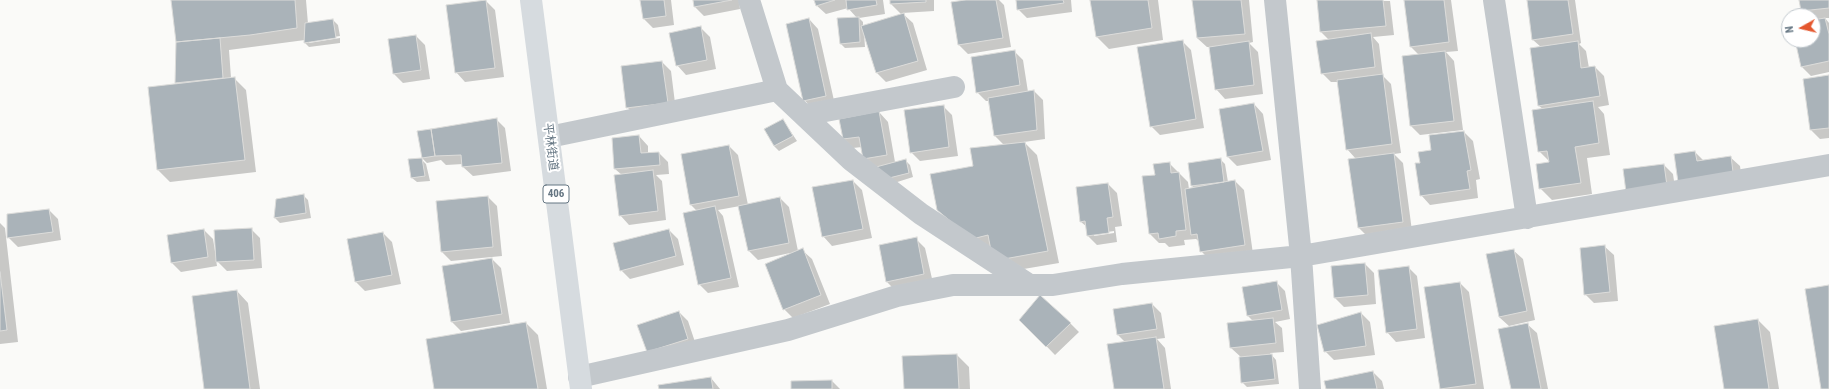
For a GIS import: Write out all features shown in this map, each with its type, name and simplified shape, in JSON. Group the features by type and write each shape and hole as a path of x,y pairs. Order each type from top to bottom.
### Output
{"highway":[{"name":"平林街道","path":"531,0 580,383"}],"street":[{"path":"749,0 776,90 851,160 921,214 1028,284"},
{"path":"1275,0 1301,256 1310,389"},
{"path":"1494,0 1527,218"},
{"path":"804,115 954,87"},
{"path":"549,137 776,90"},
{"path":"580,383 788,330 896,296 953,285 1053,285 1122,274 1301,256 1829,165"}],"building":[{"path":"171,0 295,0 297,28 250,35 176,42"},
{"path":"486,0 495,68 455,73 446,5"},
{"path":"640,0 664,0 666,16 643,19"},
{"path":"693,0 732,0 694,7"},
{"path":"814,0 835,0 816,6"},
{"path":"846,0 876,0 877,5 847,10"},
{"path":"890,0 926,0 926,2 890,4"},
{"path":"965,0 996,0 1003,38 958,45 951,2"},
{"path":"1016,0 1063,0 1064,3 1017,10"},
{"path":"1090,0 1148,0 1152,28 1096,37"},
{"path":"1192,0 1241,0 1245,34 1197,38"},
{"path":"1317,0 1383,0 1386,26 1320,32"},
{"path":"1404,0 1444,0 1449,42 1410,47"},
{"path":"1527,0 1568,0 1573,34 1532,40"},
{"path":"1799,0 1829,0 1829,8 1800,8"},
{"path":"904,13 918,61 876,73 861,26"},
{"path":"859,17 860,42 840,44 837,18"},
{"path":"809,18 826,96 803,101 786,24"},
{"path":"1825,18 1829,34 1829,61 1801,67 1797,48 1821,48 1821,19"},
{"path":"333,19 336,38 304,43 305,23"},
{"path":"701,26 707,60 676,66 669,33"},
{"path":"1371,33 1375,67 1321,74 1316,41"},
{"path":"416,35 421,70 393,74 388,39"},
{"path":"220,38 223,78 175,83 176,42"},
{"path":"1183,40 1196,119 1150,127 1137,47"},
{"path":"1249,41 1254,85 1215,90 1209,47"},
{"path":"1578,41 1581,68 1595,66 1600,96 1538,106 1530,48"},
{"path":"1015,50 1020,85 976,93 971,57"},
{"path":"1445,51 1454,121 1410,126 1402,56"},
{"path":"662,61 668,103 626,108 621,66"},
{"path":"1383,74 1392,144 1346,150 1337,80"},
{"path":"1829,75 1829,128 1810,130 1803,79"},
{"path":"235,77 245,160 157,170 148,87"},
{"path":"1034,90 1037,130 994,136 988,98"},
{"path":"1593,101 1599,143 1575,147 1581,183 1539,189 1536,164 1549,162 1547,151 1538,152 1532,110"},
{"path":"1254,103 1263,151 1227,157 1219,109"},
{"path":"944,105 949,147 910,153 904,110"},
{"path":"879,111 887,155 863,159 859,137 843,139 839,119"},
{"path":"497,118 502,163 462,167 461,155 435,156 431,129"},
{"path":"783,119 793,136 774,146 764,129"},
{"path":"431,129 435,156 422,158 417,131"},
{"path":"1464,131 1471,170 1467,171 1470,189 1420,196 1415,163 1420,163 1418,152 1431,150 1429,135"},
{"path":"639,135 641,153 659,152 660,165 614,169 612,138"},
{"path":"1025,142 1048,251 993,261 988,235 972,239 937,210 930,174 973,166 970,148"},
{"path":"729,145 739,196 690,205 681,154"},
{"path":"1695,151 1697,161 1731,156 1733,172 1678,182 1674,154"},
{"path":"1394,153 1403,222 1358,228 1348,159"},
{"path":"422,158 425,176 411,178 408,159"},
{"path":"1221,158 1224,182 1191,186 1188,163"},
{"path":"906,159 909,173 885,179 876,167"},
{"path":"1170,162 1171,173 1179,172 1186,230 1176,231 1176,236 1159,239 1158,233 1149,234 1142,176 1155,175 1153,164"},
{"path":"1664,164 1667,186 1626,192 1623,169"},
{"path":"653,170 658,211 619,216 614,175"},
{"path":"853,180 863,229 822,237 812,187"},
{"path":"1235,180 1245,245 1200,252 1197,234 1191,235 1185,189"},
{"path":"1108,183 1113,217 1107,218 1109,233 1087,236 1085,221 1080,222 1076,187"},
{"path":"304,194 306,213 274,218 276,199"},
{"path":"488,196 493,247 441,252 436,201"},
{"path":"780,197 789,243 748,251 738,206"},
{"path":"715,206 731,278 698,285 683,213"},
{"path":"49,209 53,232 7,238 7,214"},
{"path":"252,228 254,260 216,262 214,230"},
{"path":"204,229 208,257 171,263 167,235"},
{"path":"669,229 676,256 620,271 613,243"},
{"path":"383,232 392,275 355,282 347,239"},
{"path":"917,237 924,274 886,282 879,245"},
{"path":"1605,245 1610,292 1584,295 1580,248"},
{"path":"803,248 821,295 783,310 765,264"},
{"path":"1514,249 1527,311 1499,317 1486,254"},
{"path":"492,258 502,314 451,322 442,266"},
{"path":"1365,263 1368,295 1334,298 1331,266"},
{"path":"1409,266 1417,329 1386,333 1378,270"},
{"path":"0,272 7,330 0,331"},
{"path":"1277,281 1282,310 1247,316 1242,287"},
{"path":"1460,282 1476,384 1440,389 1424,287"},
{"path":"1829,285 1829,389 1821,389 1805,289"},
{"path":"237,290 250,389 204,389 192,296"},
{"path":"1040,295 1071,323 1046,347 1019,320"},
{"path":"1152,303 1157,329 1117,335 1113,309"},
{"path":"679,311 688,339 647,352 637,325"},
{"path":"1361,312 1366,346 1324,352 1317,325"},
{"path":"1273,318 1276,343 1230,348 1227,323"},
{"path":"1758,319 1769,389 1724,389 1714,326"},
{"path":"526,322 538,389 434,389 426,339"},
{"path":"1528,323 1541,389 1511,389 1498,329"},
{"path":"1156,337 1164,389 1114,389 1107,344"},
{"path":"957,354 959,389 904,389 902,356"},
{"path":"1272,354 1275,379 1241,383 1239,357"},
{"path":"1373,371 1377,389 1326,389 1324,381"},
{"path":"711,377 713,389 659,389 658,385"},
{"path":"832,380 832,389 791,389 791,381"}]}
